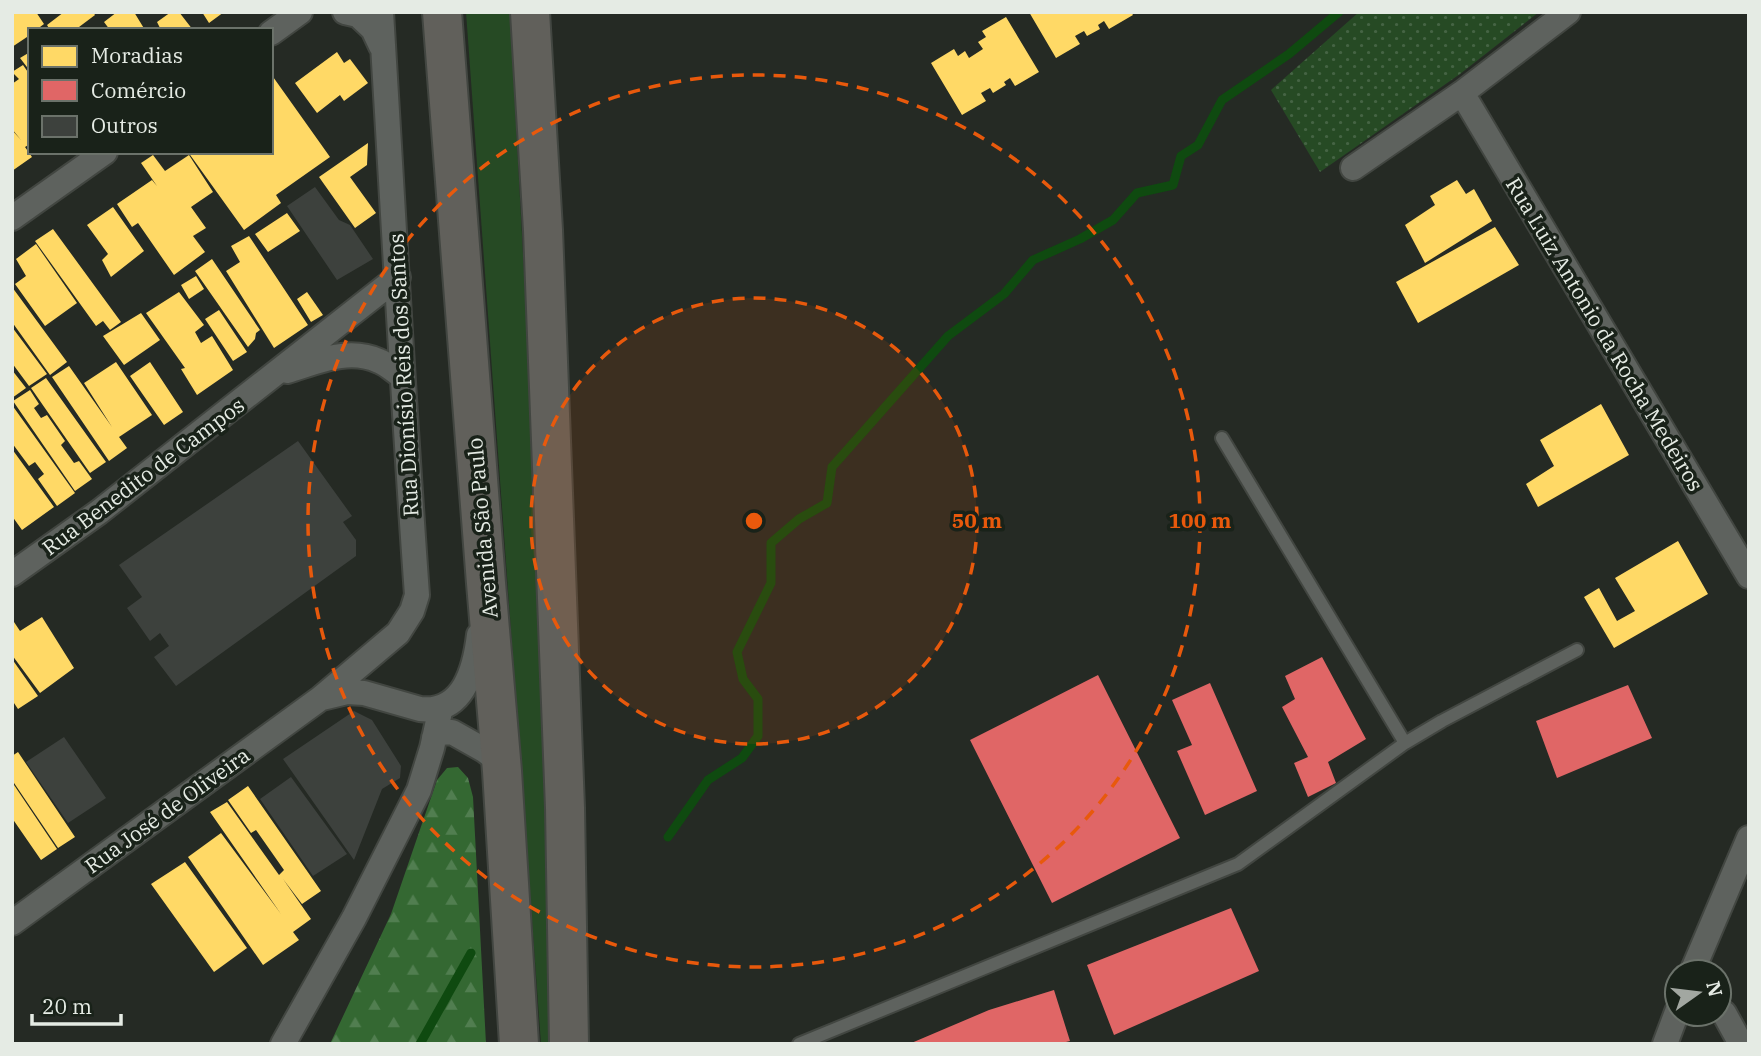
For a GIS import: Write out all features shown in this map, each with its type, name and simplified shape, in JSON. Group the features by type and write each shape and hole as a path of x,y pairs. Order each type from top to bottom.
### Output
{"main road":[{"name":"Avenida São Paulo","path":"442,12 502,771 519,1044"},
{"path":"530,12 546,299 565,808 569,1044"}],"street":[{"path":"286,23 314,12"},
{"path":"345,12 358,15 373,29 383,51"},
{"name":"Rua Dionísio Reis dos Santos","path":"321,698 398,633 412,611 417,595 380,12"},
{"path":"1353,169 1462,93 1567,12"},
{"name":"Rua Luiz Antonio da Rocha Medeiros","path":"1462,93 1749,576"},
{"path":"12,218 102,154"},
{"name":"Rua Benedito de Campos","path":"12,574 99,512 398,277"},
{"name":"Rua Benedito de Campos","path":"273,376 338,356 356,354 379,361 402,376"},
{"path":"321,698 356,692 429,710 441,707 456,698 476,661 486,583"},
{"name":"Rua José de Oliveira","path":"12,923 321,698"},
{"path":"283,1044 354,918 419,789 441,707"},
{"path":"434,738 440,733 452,732 492,756 502,771"},
{"path":"1698,958 1749,838"},
{"path":"1732,1028 1741,1044"}],"lane":[{"path":"1222,439 1405,743"},
{"path":"799,1044 1238,864 1405,743 1441,721 1577,650"}],"green space":[{"path":"466,12 510,12 536,496 554,1044 541,1044"},
{"path":"1359,12 1539,12 1460,74 1320,172 1271,90"},
{"path":"458,767 468,778 473,797 486,1044 330,1044 391,914 437,780 447,768"}],"building: Moradias":[{"path":"12,12 36,12 44,24 39,28 28,28 28,36 12,47"},
{"path":"64,12 93,12 95,15 78,28 49,28 47,25"},
{"path":"117,12 134,12 144,28 108,28 104,22"},
{"path":"171,12 179,12 191,28 160,28 157,22"},
{"path":"202,12 224,12 209,23"},
{"path":"1029,12 1131,12 1133,15 1109,29 1104,21 1098,25 1100,29 1087,36 1084,31 1075,36 1080,44 1056,58"},
{"path":"1006,17 1039,72 1015,86 1010,78 1004,82 1006,85 993,93 990,88 981,93 986,101 962,115 931,63 954,49 958,56 965,51 969,58 983,49 978,42 986,37 982,31"},
{"path":"337,52 344,63 350,59 368,83 344,101 340,95 317,113 295,83"},
{"path":"28,53 28,68 20,58"},
{"path":"23,65 28,72 28,145 25,147 32,157 12,171 12,130 21,140 12,129 12,84 19,79 12,72"},
{"path":"273,77 330,157 276,195 281,203 244,230 189,154 273,154"},
{"path":"368,143 367,165 350,177 376,213 355,228 319,177"},
{"path":"153,155 165,171 189,155 213,192 191,207 206,228 193,236 205,252 174,275 138,223 132,227 117,204 152,180 157,186 141,163"},
{"path":"1457,180 1466,194 1474,189 1492,221 1425,263 1405,225 1435,205 1430,196"},
{"path":"113,207 144,251 111,277 102,260 108,254 87,225"},
{"path":"287,213 300,231 268,252 255,234"},
{"path":"1495,227 1519,265 1418,323 1396,282"},
{"path":"53,229 121,322 110,330 103,321 96,326 35,241"},
{"path":"249,236 308,325 274,348 226,271 240,262 231,246"},
{"path":"36,244 77,303 45,326 15,284 26,276 16,259"},
{"path":"212,259 260,330 248,347 195,271"},
{"path":"196,276 204,289 189,299 181,285"},
{"path":"12,287 67,362 50,375 12,322"},
{"path":"179,292 204,325 195,332 201,343 212,336 233,370 197,395 181,369 185,368 146,313"},
{"path":"307,292 323,315 311,322 297,299"},
{"path":"219,310 247,352 233,361 205,319"},
{"path":"141,313 160,340 124,365 103,336"},
{"path":"12,327 47,374 29,386 12,363"},
{"path":"116,362 152,415 119,437 127,448 109,461 52,377 69,366 112,427 84,383"},
{"path":"150,362 183,412 164,425 130,376"},
{"path":"12,370 26,388 12,398"},
{"path":"46,378 106,462 90,473 31,388"},
{"path":"30,390 39,404 34,408 41,418 47,415 65,441 61,445 74,463 79,461 92,479 75,491 13,401"},
{"path":"1601,404 1629,455 1538,507 1526,484 1554,466 1540,440"},
{"path":"12,405 75,493 57,506 38,479 44,474 35,462 29,466 12,443"},
{"path":"12,449 54,507 22,530 12,516"},
{"path":"1678,541 1708,594 1614,648 1584,597 1599,588 1617,621 1635,611 1615,578"},
{"path":"42,617 74,668 40,693 12,655 12,619 20,631"},
{"path":"12,659 38,696 18,709 12,700"},
{"path":"18,752 75,837 58,848 12,780 12,756"},
{"path":"12,782 57,849 41,860 12,818"},
{"path":"248,786 321,891 302,904 283,879 311,919 293,932 299,940 263,965 188,857 221,833 281,914 210,812 227,802 279,875 284,870 256,830 251,833 228,800"},
{"path":"185,862 247,948 214,972 151,884"}],"building: Comércio":[{"path":"1322,657 1366,739 1328,762 1336,783 1308,797 1294,763 1308,757 1282,707 1295,699 1285,676"},
{"path":"1098,675 1180,838 1052,903 970,740"},
{"path":"1210,683 1257,791 1205,815 1177,751 1192,745 1172,700"},
{"path":"1628,685 1652,738 1557,778 1536,721"},
{"path":"1231,908 1259,971 1114,1035 1087,965"},
{"path":"1054,990 1070,1041 1058,1044 909,1044 989,1010"}],"building: Outros":[{"path":"315,187 339,220 350,225 373,259 337,280 287,206"},
{"path":"298,441 352,516 343,522 356,540 356,556 176,686 154,657 169,646 160,633 150,641 127,608 142,597 119,565"},
{"path":"354,711 372,720 401,766 400,778 382,789 354,860 283,759"},
{"path":"64,737 106,798 68,823 26,762"},
{"path":"291,777 347,854 313,876 260,799"}],"waterway":[{"path":"668,837 708,780 742,758 758,736 758,699 743,679 737,652 771,583 771,543 799,519 827,503 832,467 948,336 1004,294 1033,260 1080,239 1113,220 1137,193 1173,185 1181,156 1198,145 1222,100 1289,54 1339,12"},
{"path":"420,1044 471,953"}]}
